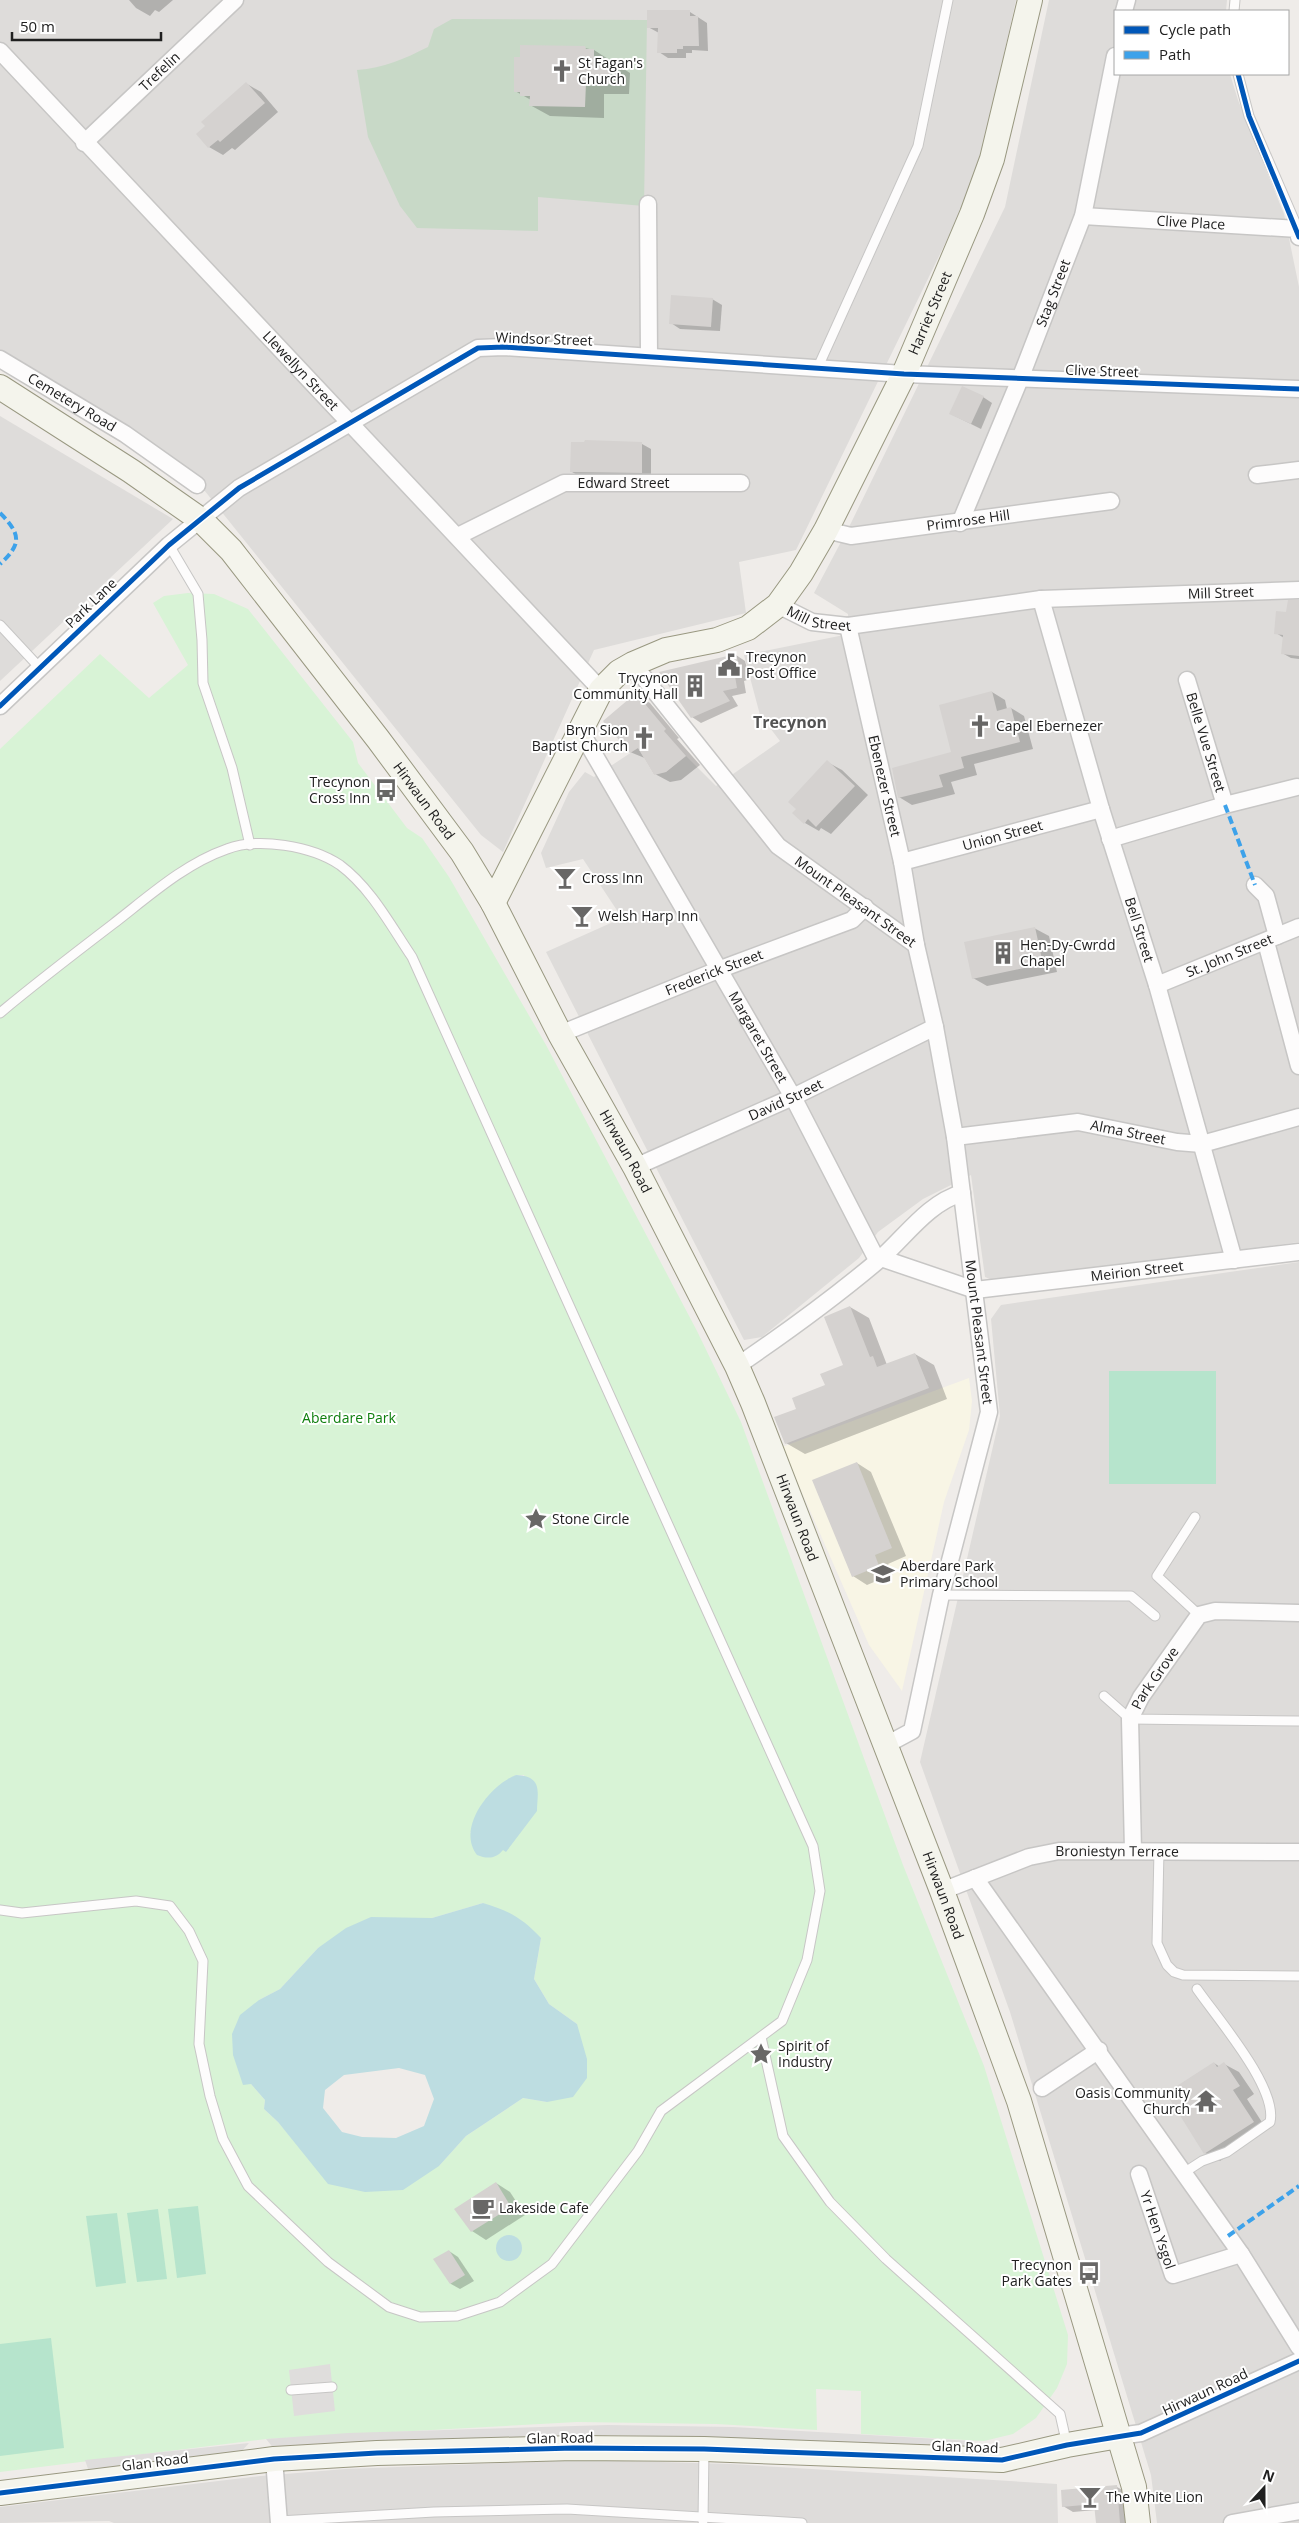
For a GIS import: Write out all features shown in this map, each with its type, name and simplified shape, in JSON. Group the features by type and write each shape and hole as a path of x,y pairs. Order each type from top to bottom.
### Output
{"main road":[{"name":"Harriet Street","path":"778,605 801,573 826,530 904,374 972,214 992,159 1030,0"},
{"name":"Cemetery Road","path":"0,387 131,471 201,520"},
{"name":"Hirwaun Road","path":"201,520 231,550 378,739 462,852 493,903 560,1034 634,1167 737,1366 942,1891 1019,2101 1119,2436"},
{"name":"Mill Street","path":"493,903 601,690 619,672 633,664 666,650 717,640 748,628 778,605"},
{"name":"Glan Road","path":"0,2493 274,2458 574,2448 704,2449 1002,2460 1067,2445 1119,2436"},
{"path":"1119,2436 1134,2487 1138,2523"}],"street":[{"name":"Trefelin","path":"84,143 235,0"},
{"name":"Llewellyn Street","path":"0,51 84,143 458,536 601,690"},
{"name":"Stag Street","path":"960,523 1020,379 1083,216 1114,61"},
{"path":"648,204 649,356"},
{"name":"Clive Place","path":"1083,216 1298,233"},
{"name":"Windsor Street","path":"201,520 239,488 478,348 504,347 904,374"},
{"name":"Cemetery Road","path":"0,359 144,447 197,485"},
{"name":"Clive Street","path":"904,374 1299,389"},
{"path":"131,471 144,447"},
{"path":"1257,475 1299,470"},
{"name":"Edward Street","path":"458,536 564,483 741,484"},
{"name":"Primrose Hill","path":"826,530 851,536 960,523 1111,501"},
{"name":"Park Lane","path":"0,706 169,545 201,520"},
{"name":"Mill Street","path":"778,605 812,622 848,626 1041,599 1299,590"},
{"name":"Bell Street","path":"1041,599 1110,839 1157,985 1234,1260"},
{"name":"Ebenezer Street","path":"848,626 902,862 916,946"},
{"name":"Mount Pleasant Street","path":"633,664 778,846 865,907 916,946 935,1027 955,1137 989,1412 941,1595 912,1731 884,1746"},
{"name":"Belle Vue Street","path":"1187,680 1225,805"},
{"name":"Margaret Street","path":"580,730 793,1096 875,1256 880,1258"},
{"path":"1110,839 1225,805 1298,787"},
{"name":"Union Street","path":"902,862 1101,809"},
{"path":"1255,885 1266,896 1272,939 1299,1066"},
{"name":"Frederick Street","path":"560,1034 718,970 852,920 865,907"},
{"name":"St. John Street","path":"1157,985 1299,927"},
{"name":"David Street","path":"634,1167 793,1096 935,1027"},
{"name":"Alma Street","path":"955,1137 1078,1122 1177,1142 1202,1144 1299,1117"},
{"path":"737,1366 807,1318 880,1258 935,1206 946,1198 962,1193"},
{"name":"Meirion Street","path":"975,1290 1299,1252"},
{"path":"880,1258 975,1290"},
{"path":"1200,1615 1215,1611 1299,1613"},
{"name":"Park Grove","path":"1133,1850 1130,1719 1141,1697 1200,1615"},
{"name":"Broniestyn Terrace","path":"942,1891 1029,1857 1060,1851 1299,1852"},
{"path":"975,1878 1099,2050 1242,2254 1299,2347"},
{"path":"1042,2088 1099,2050"},
{"name":"Yr Hen Ysgol","path":"1139,2174 1173,2275 1242,2254"},
{"name":"Hirwaun Road","path":"1119,2436 1141,2433 1299,2361"},
{"path":"274,2458 279,2522"},
{"path":"1232,2523 1299,2511"}],"lane":[{"path":"818,367 918,146 948,0"},
{"path":"1238,75 1249,116 1298,233"},
{"path":"169,545 198,594 203,683 232,768 250,845"},
{"path":"0,625 40,668"},
{"path":"0,1013 161,887 197,863 228,848 272,843 306,850 339,865 368,892 412,957 813,1846 820,1891 807,1960 782,2021 661,2111 638,2151 552,2264 500,2302 457,2316 420,2318 389,2307 328,2262 248,2186 223,2139 210,2096 200,2049 203,1961 189,1931 170,1906 136,1901 22,1912 0,1910"},
{"path":"1195,1517 1157,1576 1200,1615"},
{"path":"941,1595 1131,1596 1155,1616"},
{"path":"1104,1696 1130,1719 1299,1721"},
{"path":"1159,1850 1157,1943 1167,1965 1174,1972 1183,1975 1299,1976"},
{"path":"1185,2172 1202,2161 1227,2152 1270,2122 1272,2114 1268,2096 1255,2070 1197,1989"},
{"path":"760,2037 784,2136 830,2202 886,2259 1060,2414 1067,2445"},
{"path":"292,2390 332,2386"},
{"path":"703,2520 704,2449"},
{"path":"279,2522 434,2512 567,2509 703,2520 802,2523"}],"shaded area":[{"path":"0,0 1016,0 976,180 796,550 739,562 746,613 594,650 503,852 481,835 184,465 0,353"},
{"path":"1049,0 1227,0 1226,10 1114,10 1114,75 1230,75 1238,100 1284,214 1299,287 1299,1242 1000,1283 985,1277 971,1175 923,1199 878,1232 859,1258 762,1337 744,1340 546,952 622,918 583,859 546,868 541,853 569,792 585,772 594,777 638,748 654,775 666,772 686,756 716,786 780,741 760,715 744,655 849,634 848,614 814,593 851,523 1005,207"},
{"path":"0,416 173,519 0,681"},
{"path":"1299,1262 1299,2523 1157,2523 1151,2475 1010,2012 920,1762 1000,1416 991,1319 1001,1305"},
{"name":"Aberdare Park Primary School","path":"969,1378 972,1401 969,1430 944,1502 902,1691 869,1645 782,1447"},
{"path":"330,2364 335,2411 294,2416 289,2370"},
{"path":"608,2425 733,2427 973,2441 974,2451 734,2438 611,2435 348,2443 275,2450 266,2439 348,2433"},
{"path":"249,2443 239,2454 88,2469 85,2460"},
{"path":"587,2460 731,2464 1057,2484 1058,2523 114,2523 109,2521 0,2523 0,2507 261,2476 345,2469"}],"green space":[{"path":"452,19 647,20 644,206 538,197 538,231 417,228 400,206 368,137 357,70 394,62 428,47 434,29"},
{"name":"Aberdare Park","path":"188,593 214,594 248,609 353,742 358,763 407,828 422,838 449,877 546,1045 697,1331 741,1422 903,1865 984,2066 1068,2335 1067,2364 1057,2388 1036,2418 1013,2434 984,2441 861,2434 861,2391 816,2389 817,2430 716,2424 577,2422 266,2439 0,2472 0,749 100,654 149,698 188,665 153,603 164,596","holes":["516,1775 524,1775 536,1805 470,1833 505,1782","483,1903 541,1938 534,1979 549,2004 577,2024 547,2102 523,2098 466,2136 439,2166 301,2149 264,2109 265,2100 251,2084 259,2000 280,1989 318,1948 371,1918 432,1918"]},
{"path":"1109,1371 1216,1371 1216,1484 1109,1484"},
{"path":"198,2206 206,2274 177,2278 168,2209"},
{"path":"158,2209 167,2279 137,2282 127,2213"},
{"path":"117,2213 126,2283 96,2287 86,2216"},
{"path":"51,2338 64,2448 0,2456 0,2344"}],"water":[{"path":"516,1775 525,1776 535,1782 538,1792 537,1811 506,1852 503,1850 491,1857 477,1855 472,1844 473,1820 479,1809 496,1788"},
{"path":"483,1903 515,1916 528,1925 541,1938 534,1979 549,2004 577,2024 587,2059 587,2078 573,2097 547,2102 523,2098 466,2136 439,2166 403,2190 365,2192 328,2184 278,2122 264,2109 265,2100 251,2084 243,2085 233,2055 232,2034 240,2015 259,2000 280,1989 318,1948 346,1928 371,1917 432,1918","holes":["399,2068 425,2075 434,2099 424,2126 396,2138 362,2137 342,2132 323,2108 325,2090 344,2075"]},
{"path":"509,2235 518,2239 522,2248 518,2257 509,2261 500,2257 496,2248 500,2239"}],"building":[{"path":"647,10 690,10 690,16 698,16 699,46 683,46 683,49 677,49 677,53 657,53 658,28 647,28"},
{"name":"St Fagan's Church","path":"520,45 585,46 586,49 594,49 594,60 611,61 610,84 586,83 585,107 529,106 530,96 520,96 520,92 514,92 514,57 520,57"},
{"path":"246,82 265,103 220,142 218,140 208,148 196,134 205,126 201,122"},
{"path":"671,295 713,298 711,327 669,324"},
{"path":"962,386 984,396 971,424 949,414"},
{"path":"585,440 642,442 642,473 570,472 571,442 584,442"},
{"path":"1288,600 1299,600 1299,656 1281,654 1283,635 1274,634 1276,611 1286,612"},
{"name":"Trycynon Community Hall","path":"736,654 741,674 735,676 737,688 723,691 730,701 691,718 659,672"},
{"name":"Capel Ebernezer","path":"992,691 997,711 1011,707 1020,742 961,757 964,768 939,775 943,787 898,798 892,768 951,752 939,705"},
{"name":"Bryn Sion Baptist Church","path":"636,693 666,729 664,731 686,756 666,772 654,775 638,748 630,753 603,721"},
{"path":"827,760 855,786 816,827 808,819 804,824 792,813 796,809 788,802"},
{"name":"Hen-Dy-Cwrdd Chapel","path":"1035,927 1043,964 972,979 964,942"},
{"path":"850,1306 870,1357 873,1356 877,1367 915,1353 929,1388 785,1444 774,1417 796,1409 792,1398 825,1385 820,1374 843,1365 824,1317"},
{"path":"857,1462 892,1548 875,1555 879,1566 852,1577 812,1480"},
{"name":"Oasis Community Church","path":"1214,2062 1217,2067 1224,2062 1240,2086 1233,2090 1254,2122 1204,2154 1166,2093"},
{"name":"Lakeside Cafe","path":"496,2182 511,2207 471,2232 454,2209"},
{"path":"449,2250 465,2275 450,2284 433,2259"},
{"name":"The White Lion","path":"1117,2485 1120,2523 1096,2523 1094,2504 1062,2507 1061,2490"}],"marked path":[{"path":"0,513 12,527 16,539 12,551 0,564"},
{"path":"1225,805 1255,885"},
{"path":"1228,2236 1299,2186"}],"cycle path":[{"path":"1238,75 1249,116 1299,237"},
{"path":"0,706 169,545 239,488 478,348 504,347 904,374 1299,389"},
{"path":"0,2493 274,2459 377,2453 574,2448 704,2449 1002,2460 1067,2445 1141,2433 1299,2361"}],"place":[{"name":"St Fagan's Church","path":"562,71"},
{"name":"Trecynon Post Office","path":"729,665"},
{"name":"Trycynon Community Hall","path":"695,686"},
{"name":"Capel Ebernezer","path":"980,726"},
{"name":"Bryn Sion Baptist Church","path":"644,738"},
{"name":"Trecynon Cross Inn","path":"386,790"},
{"name":"Cross Inn","path":"565,878"},
{"name":"Welsh Harp Inn","path":"582,916"},
{"name":"Hen-Dy-Cwrdd Chapel","path":"1003,953"},
{"name":"Stone Circle","path":"536,1519"},
{"name":"Aberdare Park Primary School","path":"883,1574"},
{"name":"Spirit of Industry","path":"761,2054"},
{"name":"Oasis Community Church","path":"1206,2101"},
{"name":"Lakeside Cafe","path":"483,2208"},
{"name":"Trecynon Park Gates","path":"1089,2273"},
{"name":"The White Lion","path":"1090,2497"}],"district":[{"name":"Trecynon","path":"790,722"}]}
